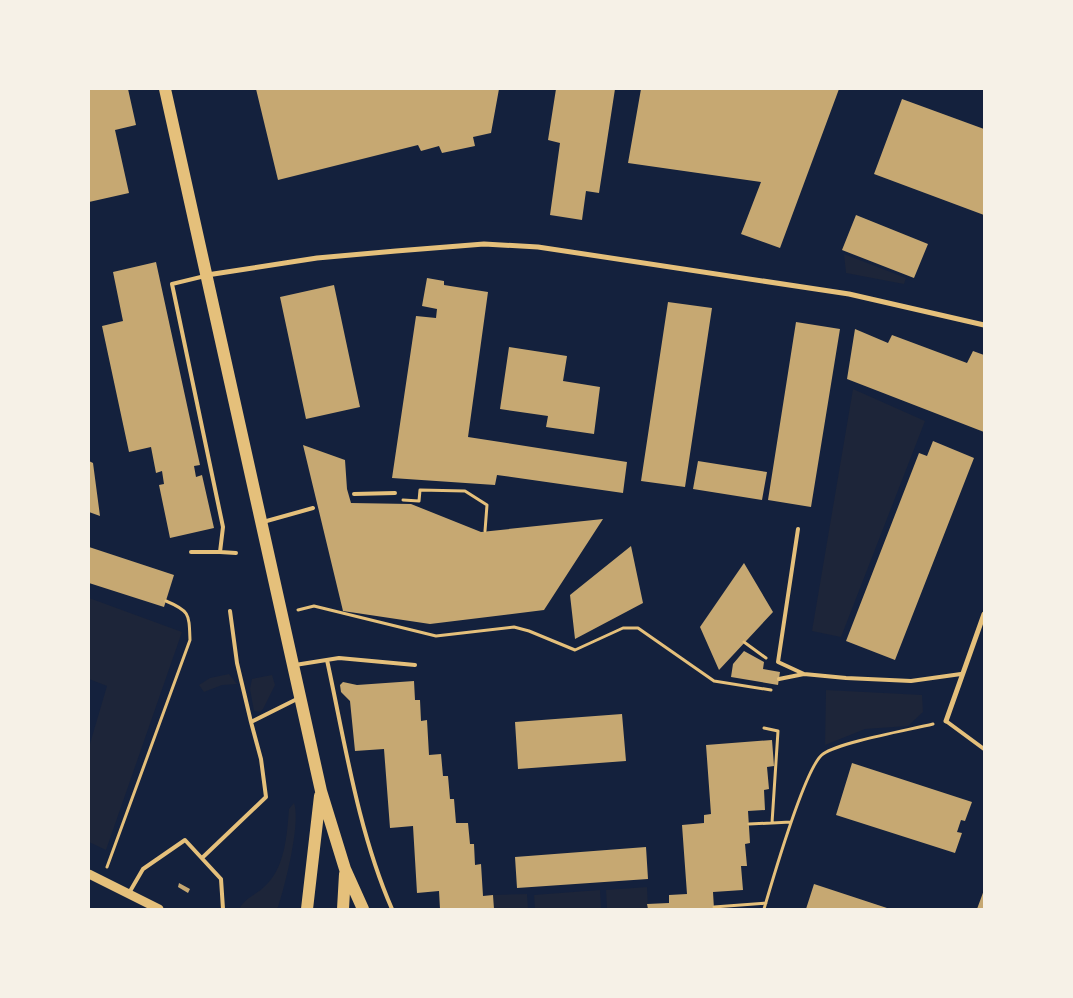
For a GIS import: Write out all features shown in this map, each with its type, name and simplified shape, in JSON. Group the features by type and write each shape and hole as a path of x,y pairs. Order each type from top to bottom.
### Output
{"main road":[{"path":"165,89 302,696 321,791 345,868 362,909"},
{"path":"306,909 321,791"},
{"path":"343,909 345,868"}],"street":[{"path":"207,275 317,258 396,251 484,244 538,247 849,294 984,326"},
{"path":"946,721 961,674 984,614"},
{"path":"89,874 159,909"}],"lane":[{"path":"207,275 172,284 223,527 220,552"},
{"path":"354,494 395,493"},
{"path":"263,522 313,508"},
{"path":"798,529 778,662 804,674"},
{"path":"191,552 236,553"},
{"path":"202,858 266,797 261,759 237,663 230,610"},
{"path":"295,665 348,659 415,665"},
{"path":"327,660 358,799 374,858 392,909"},
{"path":"778,679 804,674 912,681 961,674"},
{"path":"251,722 302,696"},
{"path":"946,721 984,749"},
{"path":"129,893 143,869 185,840 221,879 223,909"}],"path":[{"path":"395,493 398,500 419,500 420,490 465,492 487,505 485,531"},
{"path":"102,881 190,640 189,617 184,609 166,601"},
{"path":"283,613 314,606 436,636 514,627 529,631 575,650 623,628 638,628 714,681 773,690"},
{"path":"744,642 763,657 778,662"},
{"path":"764,909 791,822 816,760 833,748 946,721"},
{"path":"764,728 778,732 772,823"},
{"path":"749,824 791,822"},
{"path":"714,907 766,902"}],"shaded area":[{"path":"844,254 906,278 904,284 846,273"},
{"path":"853,389 925,421 841,637 812,631"},
{"path":"89,598 182,632 106,850 89,842 89,747 107,686 89,679"},
{"path":"229,674 237,684 222,685 204,692 199,685 210,678"},
{"path":"272,675 275,685 263,709 260,712 254,711 250,689 252,679"},
{"path":"826,690 922,695 923,712 908,726 865,729 825,745"},
{"path":"294,803 296,812 294,839 278,907 276,909 239,909 245,901 272,879 277,870 284,850 289,809"},
{"path":"647,887 648,909 607,909 606,890"},
{"path":"600,890 601,909 535,909 534,895"},
{"path":"527,894 528,909 494,909 493,895"}],"building":[{"path":"89,89 128,89 136,125 115,130 129,193 89,202"},
{"path":"256,89 499,89 491,133 473,137 475,146 442,153 439,146 421,151 418,145 278,180"},
{"path":"556,89 615,89 599,193 586,191 582,220 550,215 560,143 548,140"},
{"path":"641,89 839,89 780,248 741,234 761,182 628,163"},
{"path":"902,99 984,129 984,215 874,174"},
{"path":"856,215 928,244 914,278 842,250"},
{"path":"156,262 200,465 194,466 196,477 202,475 214,528 170,538 159,485 164,484 162,471 156,473 151,447 129,452 102,326 123,321 113,272"},
{"path":"427,278 444,281 444,285 488,292 468,437 627,462 623,493 497,475 495,485 392,478 416,316 436,318 437,309 422,306"},
{"path":"334,285 360,407 306,419 280,297"},
{"path":"668,302 712,308 685,487 641,481"},
{"path":"796,322 840,329 811,507 768,500"},
{"path":"855,329 888,343 892,335 967,363 973,351 984,355 984,432 847,379"},
{"path":"509,347 567,356 563,381 600,387 594,434 546,427 548,416 500,409"},
{"path":"933,441 974,458 895,660 846,641 919,453 927,456"},
{"path":"303,445 345,460 347,489 351,503 411,504 481,532 603,519 544,610 430,624 343,611"},
{"path":"89,461 93,463 100,516 89,512"},
{"path":"698,461 767,472 762,500 693,489"},
{"path":"631,546 643,603 575,639 570,595"},
{"path":"89,547 174,575 164,607 89,583"},
{"path":"744,563 773,612 719,670 700,627"},
{"path":"744,651 764,662 763,669 780,672 778,685 731,677 733,664"},
{"path":"414,681 415,700 420,700 421,721 427,720 429,755 441,754 443,776 448,776 450,799 454,799 456,823 468,823 470,844 474,844 475,865 481,864 483,896 493,895 494,909 440,909 439,891 417,893 413,826 390,828 384,749 355,751 350,701 341,692 340,685 343,682 357,685"},
{"path":"622,714 626,761 518,769 515,722"},
{"path":"772,740 774,766 767,767 769,789 764,790 765,810 748,811 750,843 745,844 747,866 741,866 743,890 713,892 714,909 648,909 647,904 669,903 669,895 687,894 682,825 704,823 704,815 711,814 706,745"},
{"path":"852,763 972,802 965,821 961,820 957,832 962,833 955,853 836,815"},
{"path":"646,847 648,879 517,888 515,857"},
{"path":"179,883 190,889 188,893 178,887"},
{"path":"814,884 890,909 806,909"},
{"path":"984,890 984,909 977,909"}]}
